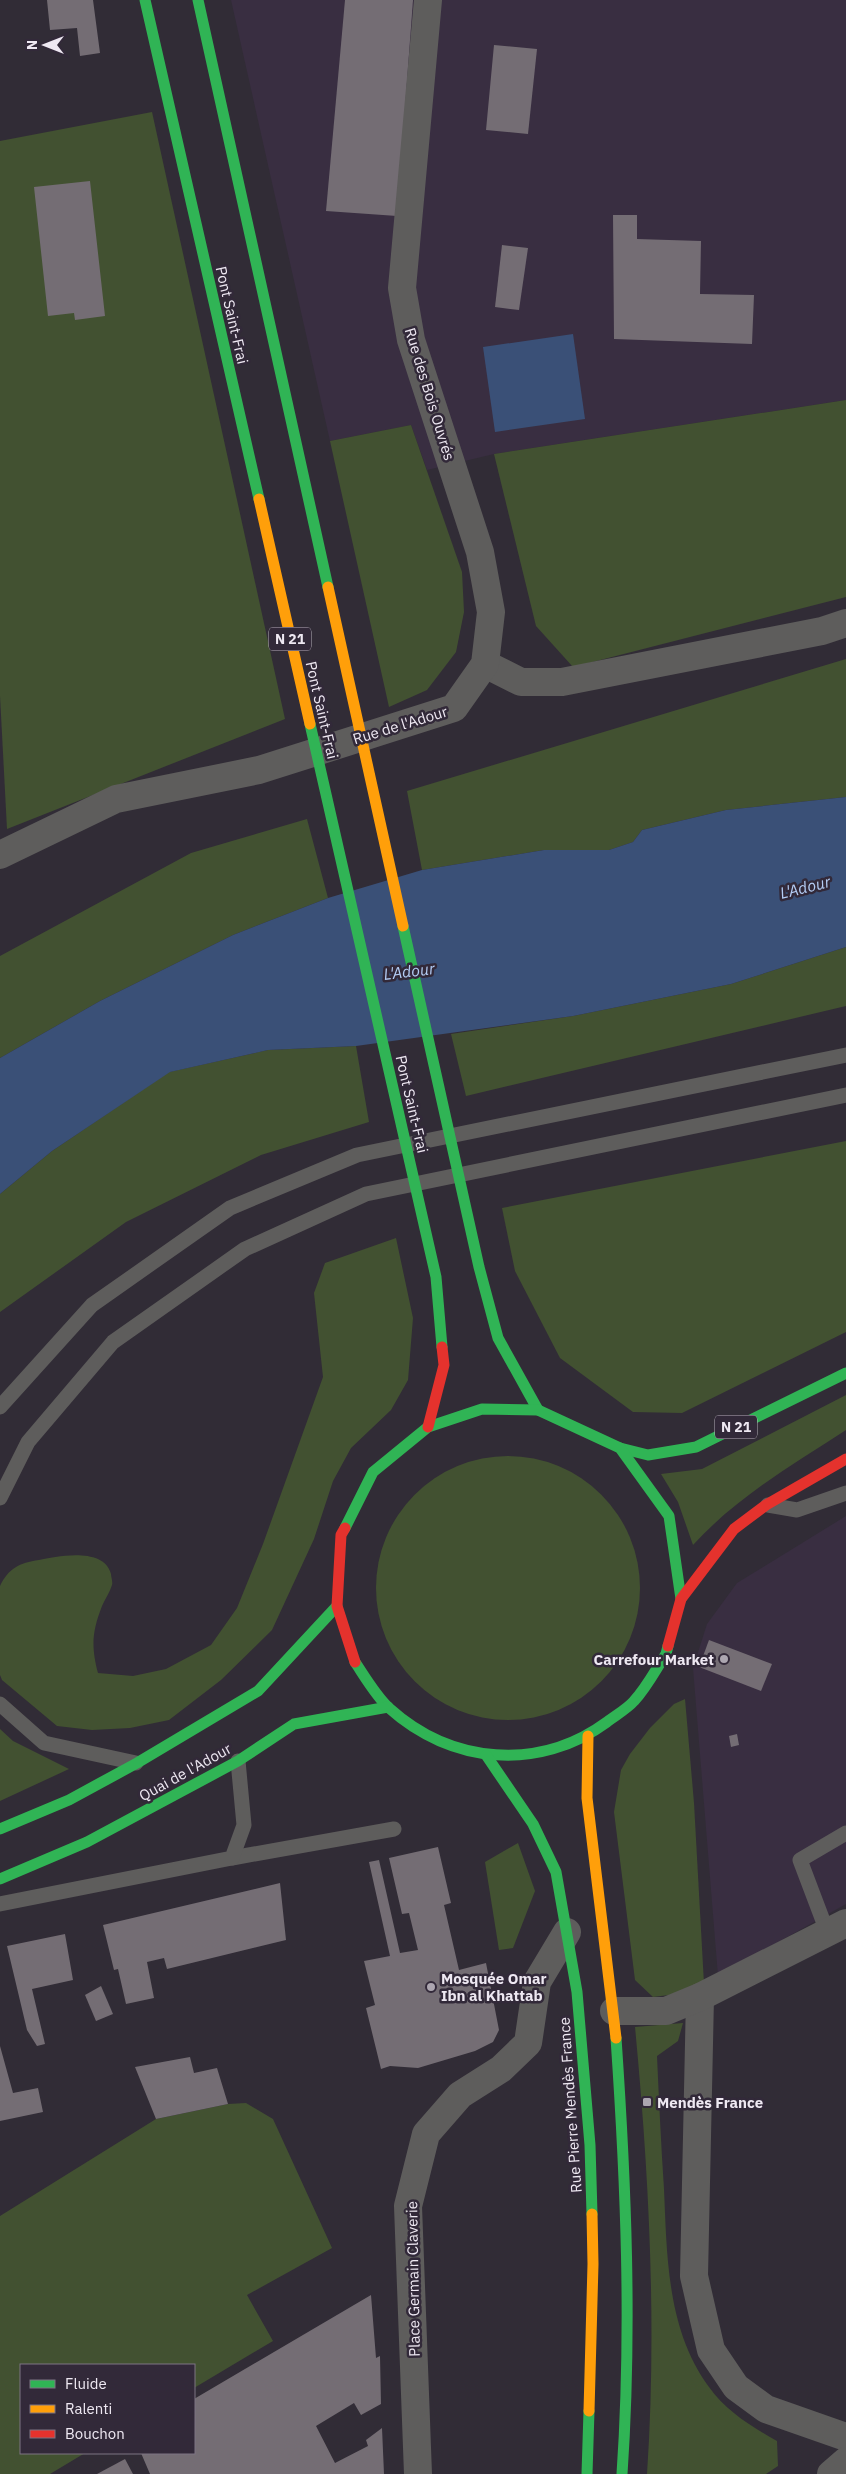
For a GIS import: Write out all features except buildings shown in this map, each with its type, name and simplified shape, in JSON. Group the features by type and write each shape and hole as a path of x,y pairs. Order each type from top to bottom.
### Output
{"main road":[{"name":"Pont Saint-Frai","path":"144,0 436,1277 444,1365 428,1427"},
{"name":"Pont Saint-Frai","path":"198,0 479,1267 498,1338 538,1410"},
{"name":"N 21","path":"620,1448 648,1455 696,1447 846,1373"},
{"path":"681,1599 669,1516 620,1448 538,1410 482,1409 428,1427 373,1472 341,1535 336,1606 354,1661 388,1707 433,1739 486,1754 521,1755 556,1749 588,1736 634,1702 666,1654 681,1599 734,1529 766,1505 846,1459"},
{"name":"Quai de l'Adour","path":"0,1829 69,1800 137,1763 258,1691 336,1606"},
{"name":"Quai de l'Adour","path":"0,1879 87,1842 238,1760 294,1724 388,1707"},
{"path":"588,1736 586,1798 600,1892 614,2011 623,2138 628,2265 628,2389 622,2474"},
{"name":"Rue Pierre Mendès France","path":"486,1754 533,1824 556,1872 578,2001 590,2145 593,2264 587,2474"}],"street":[{"name":"Rue des Bois Ouvrés","path":"428,0 402,288 411,340 480,552 491,612 485,664"},
{"path":"485,664 521,682 562,682 822,632 846,623"},
{"name":"Rue de l'Adour","path":"0,855 116,799 259,770 454,708 485,664"},
{"path":"614,2011 666,2011 700,1998 837,1928"},
{"name":"Place Germain Claverie","path":"418,2474 408,2206 426,2134 460,2095 501,2069 528,2043 536,1982 567,1932"},
{"path":"700,1998 694,2276 711,2350 736,2387 766,2409 846,2436"},
{"path":"832,2474 846,2461"}],"lane":[{"path":"0,1407 92,1305 230,1208 357,1155 846,1055"},
{"path":"0,1498 28,1442 113,1342 245,1249 366,1194 846,1096"},
{"path":"766,1505 797,1510 846,1493"},
{"path":"0,1704 44,1743 137,1763"},
{"path":"232,1858 244,1825 238,1760"},
{"path":"0,1904 394,1828"},
{"path":"837,1928 800,1860 846,1833"}],"shaded area":[{"path":"231,0 846,0 846,400 494,454 427,470 411,425 330,441"},
{"path":"846,1516 846,1904 718,1976 693,1668 707,1624 737,1583"}],"green space":[{"path":"152,112 285,719 7,829 0,696 0,141"},
{"path":"846,400 846,597 573,667 536,626 494,454"},
{"path":"411,425 462,572 464,612 456,652 427,690 389,707 330,441"},
{"path":"846,659 846,797 726,810 642,830 633,842 609,850 544,850 422,870 407,791"},
{"path":"307,819 328,898 233,935 100,1001 0,1058 0,956 191,853"},
{"path":"846,947 846,1006 466,1096 451,1034 573,1016 731,984"},
{"path":"356,1046 369,1122 261,1155 126,1222 0,1312 0,1194 52,1151 169,1072 268,1050"},
{"path":"846,1141 846,1332 682,1413 633,1412 560,1358 515,1271 502,1208"},
{"path":"396,1238 413,1318 408,1380 391,1410 351,1448 333,1481 314,1539 272,1630 221,1680 169,1720 130,1728 92,1730 57,1726 2,1680 0,1675 0,1586 3,1580 15,1567 32,1561 57,1557 80,1555 99,1560 107,1565 111,1574 112,1584 102,1606 94,1632 94,1655 98,1673 133,1676 166,1669 211,1645 237,1608 263,1544 323,1377 314,1293 325,1263"},
{"path":"846,1395 846,1430 785,1469 747,1497 693,1545 678,1502 661,1474 702,1469"},
{"path":"508,1456 546,1462 570,1472 601,1495 624,1526 634,1550 640,1588 634,1626 624,1650 601,1681 570,1704 546,1714 508,1720 470,1714 446,1704 415,1681 392,1650 382,1626 376,1588 382,1550 392,1526 415,1495 446,1472 470,1462"},
{"path":"685,1699 694,1803 704,1984 669,1995 653,1997 635,1980 614,1812 621,1770 630,1754 650,1728 674,1704"},
{"path":"0,1729 13,1741 69,1769 0,1801"},
{"path":"518,1843 535,1891 513,1948 499,1950 485,1862"},
{"path":"683,2023 678,2041 657,2056 666,2241 672,2292 685,2342 695,2365 709,2387 731,2411 777,2441 778,2466 766,2474 647,2474 651,2362 650,2250 648,2194 635,2027"},
{"path":"246,2103 273,2119 332,2248 247,2295 273,2341 195,2387 195,2364 20,2364 20,2454 83,2454 50,2474 0,2474 0,2216 156,2119 228,2104"}],"water":[{"path":"573,334 585,419 495,432 483,347"},
{"name":"L'Adour","path":"846,797 846,947 731,984 573,1016 356,1046 268,1050 170,1072 52,1151 0,1194 0,1058 100,1001 233,935 328,898 422,870 544,850 609,850 633,842 642,830 726,810"}],"traffic: fast":[{"path":"145,0 259,499"},
{"path":"198,0 328,587"},
{"path":"310,724 436,1277 442,1347"},
{"path":"403,926 479,1267 498,1338 538,1410"},
{"path":"620,1448 648,1455 696,1447 846,1373"},
{"path":"345,1528 373,1472 428,1427 482,1409 538,1410 620,1448 669,1516 681,1599"},
{"path":"0,1829 69,1800 137,1763 258,1691 337,1606"},
{"path":"355,1662 384,1703 413,1727 440,1741 467,1750 496,1755 524,1754 553,1749 581,1738 625,1709 639,1696 666,1654 668,1646"},
{"path":"0,1879 87,1842 238,1761 294,1724 388,1707"},
{"path":"486,1755 533,1824 556,1872 577,1992 590,2145 592,2214"},
{"path":"616,2038 623,2147 627,2310 627,2365 622,2474"},
{"path":"587,2474 589,2411"}],"traffic: slow":[{"path":"259,499 310,724"},
{"path":"328,587 403,926"},
{"path":"588,1736 587,1798 616,2038"},
{"path":"589,2411 593,2264 592,2214"}],"traffic: jam":[{"path":"428,1427 444,1365 442,1347"},
{"path":"668,1646 681,1599 734,1529 766,1505 846,1459"},
{"path":"345,1528 341,1535 337,1606 355,1662"}],"place":[{"name":"Carrefour Market","path":"724,1659"},
{"name":"Mosquée Omar Ibn al Khattab","path":"431,1987"},
{"name":"Mendès France","path":"647,2102"}]}
